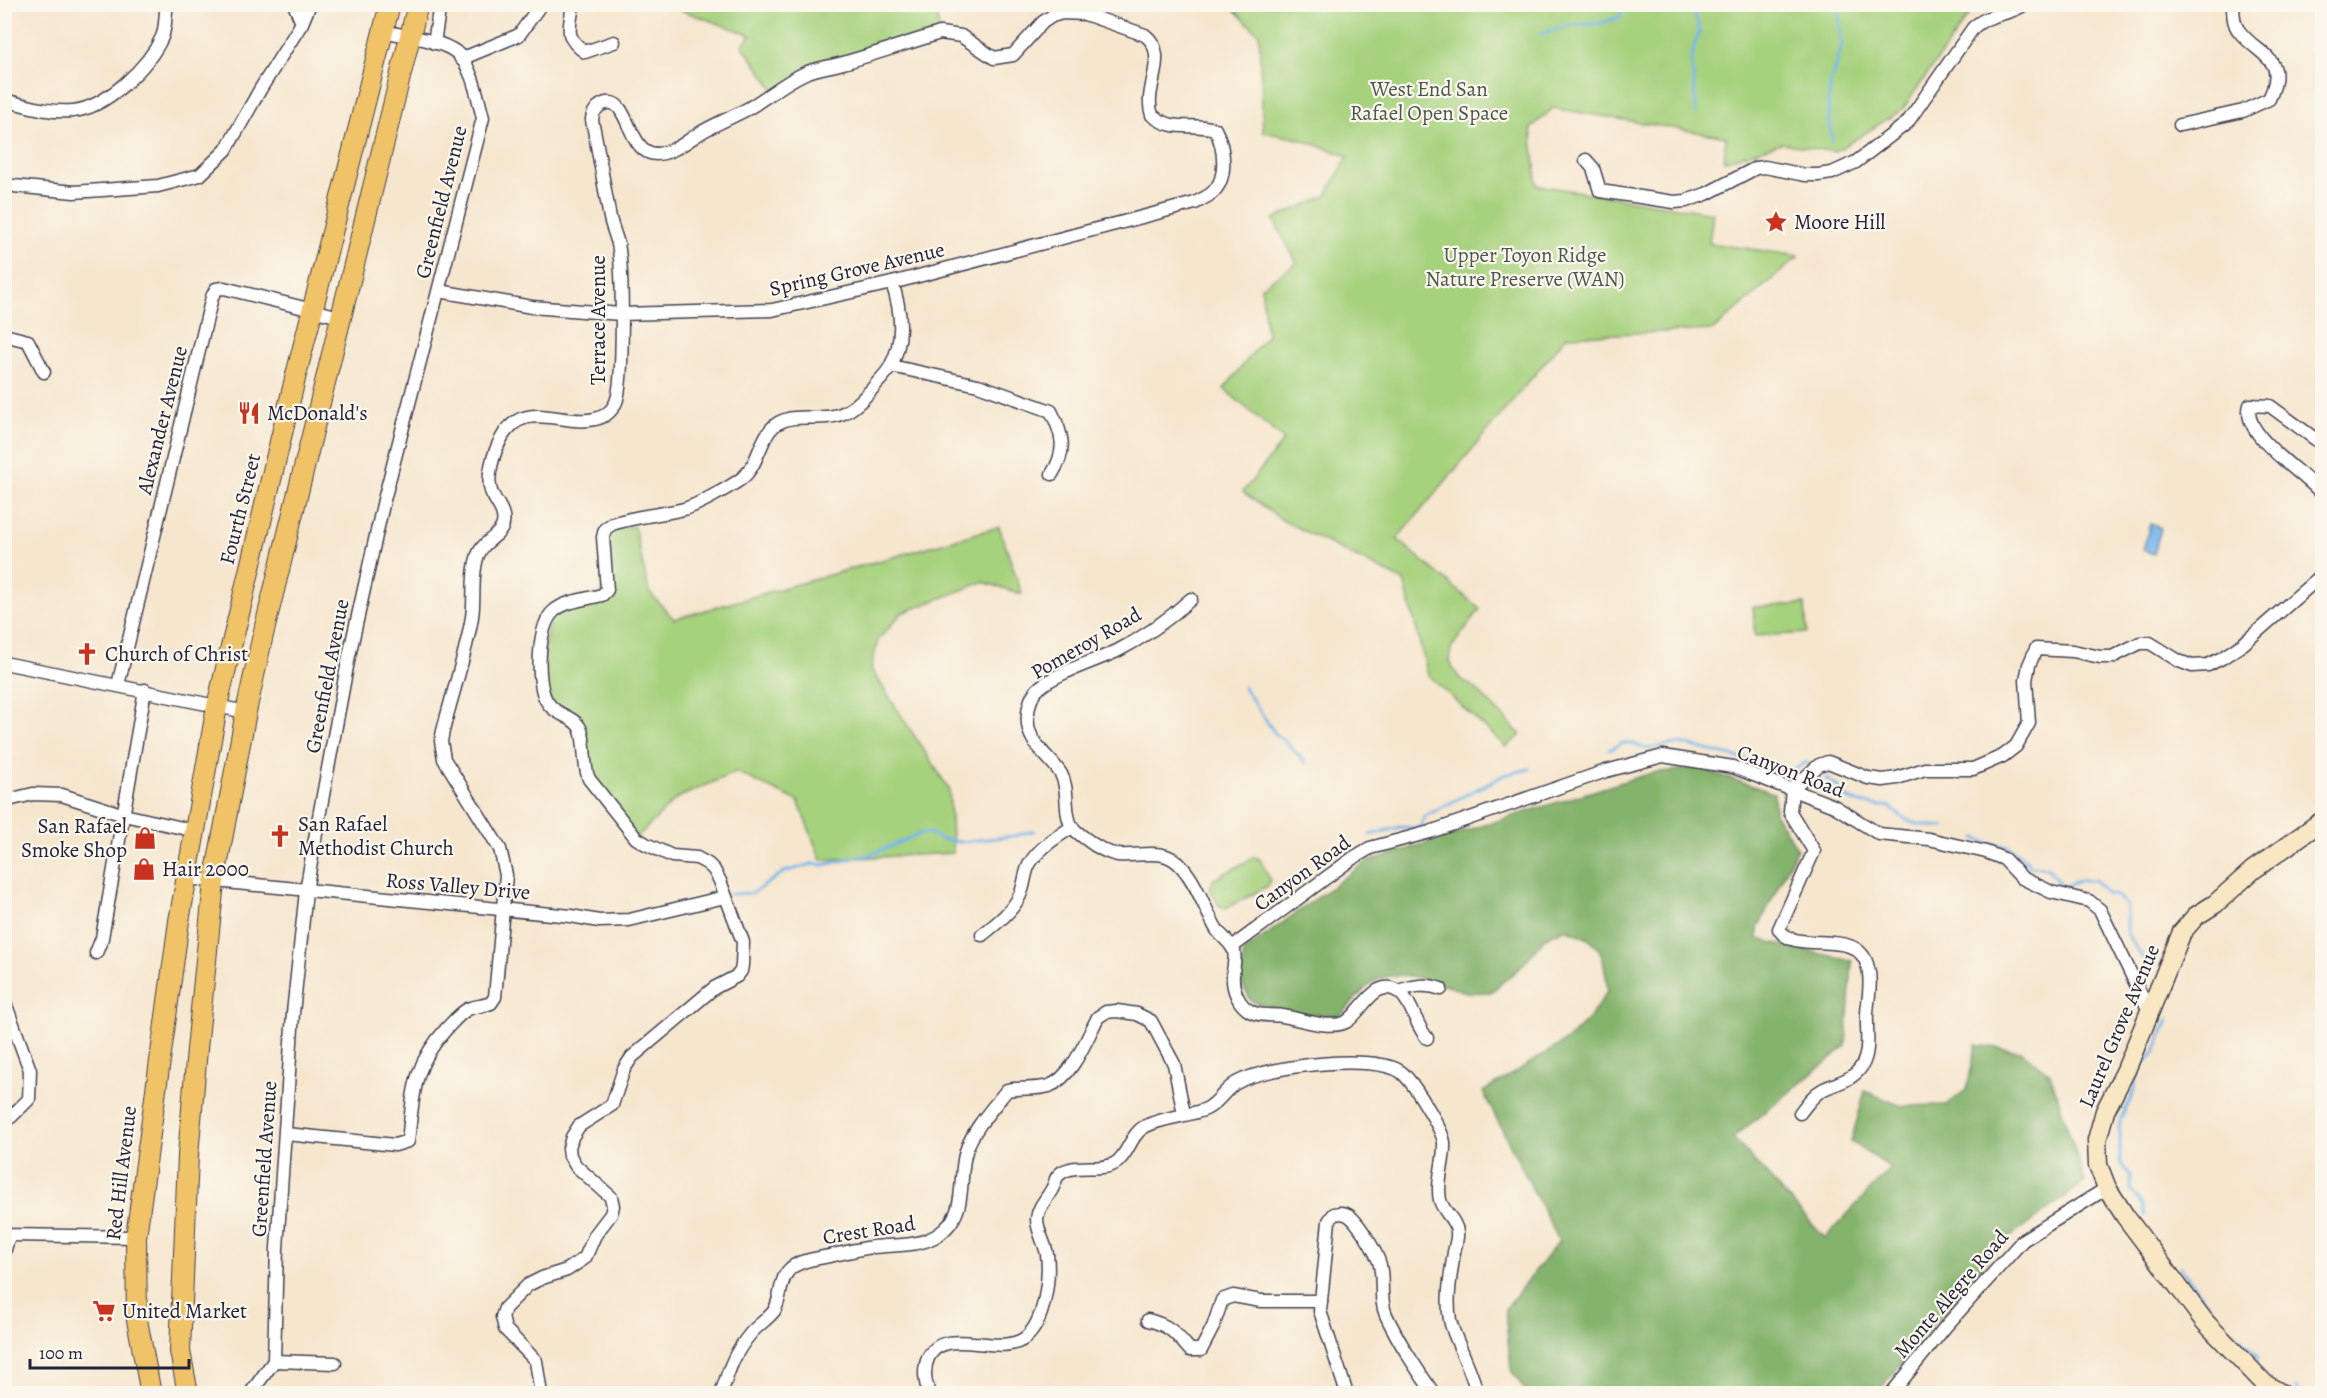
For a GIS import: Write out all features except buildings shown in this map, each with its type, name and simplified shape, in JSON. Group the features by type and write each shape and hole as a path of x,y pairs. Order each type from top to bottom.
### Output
{"main road":[{"name":"Fourth Street","path":"173,958 218,706 313,310 390,4"},
{"path":"188,1394 180,1351 187,1167 214,882 246,712 340,317 418,4"},
{"name":"Red Hill Avenue","path":"151,1394 137,1320 136,1237 173,958"}],"street":[{"path":"4,100 45,111 75,111 109,97 139,72 157,45 163,35 167,4"},
{"path":"294,4 302,23"},
{"path":"4,185 74,192 158,186 200,175 226,150 261,88 302,23 309,4"},
{"path":"434,43 440,4"},
{"path":"382,31 434,43 456,52 461,59 519,35 541,4"},
{"path":"573,4 569,36 572,42 585,52 614,42"},
{"path":"1586,160 1593,168 1600,191 1674,202 1698,198 1756,168 1765,167 1805,176 1832,173 1856,162 1907,123 1973,28 1983,19 2013,11 2025,4"},
{"path":"2180,125 2243,111 2269,99 2275,86 2276,77 2271,60 2238,31 2232,16 2233,4"},
{"name":"Terrace Avenue","path":"286,1134 395,1145 408,1141 414,1086 430,1047 462,1014 469,1009 491,1003 495,997 506,875 504,860 500,849 444,759 441,741 472,616 476,560 486,541 497,534 503,526 504,517 489,484 501,439 516,421 531,415 593,419 603,417 616,403 619,390 621,314 618,245 610,222 591,120 592,113 597,106 606,103 619,108 638,144 647,152 666,153 750,107 802,74 940,33 961,36 994,58 1012,55 1043,22 1052,16 1062,13 1085,14 1145,35 1156,48 1157,57 1149,98 1152,116 1169,126 1207,126 1215,129 1222,142 1224,163 1221,181 1212,193 1195,203 1170,209"},
{"name":"Greenfield Avenue","path":"274,1361 277,1248 293,1013 306,891 349,656 384,500 483,118 474,81 461,59"},
{"name":"Spring Grove Avenue","path":"439,291 532,307 621,314 772,310 892,283 1170,209"},
{"path":"541,1394 536,1361 505,1329 502,1317 505,1308 528,1285 567,1270 585,1258 595,1235 611,1214 613,1206 610,1197 576,1166 570,1156 572,1137 579,1126 612,1106 624,1069 632,1056 714,988 737,976 741,971 743,942 714,870 697,858 672,856 636,838 589,779 585,769 582,732 578,724 554,710 546,701 542,689 540,670 544,625 551,613 559,607 602,595 607,590 603,537 605,529 612,524 687,509 741,479 754,465 770,431 778,423 790,418 825,418 842,414 862,401 891,366 901,320 892,283"},
{"name":"Alexander Avenue","path":"118,685 212,297 216,289 224,288 340,317"},
{"path":"4,335 28,341 44,372"},
{"path":"891,366 978,386 1051,411 1059,427 1062,443 1061,460 1052,474"},
{"path":"2322,444 2270,406 2250,405 2247,413 2251,423 2278,455 2312,481 2322,494"},
{"path":"1800,1113 1815,1095 1854,1075 1865,1059 1870,978 1864,957 1852,947 1841,943 1796,940 1786,936 1779,929 1814,851 1790,812 1792,789 1819,765 1828,762 1868,778 1883,780 1925,769 1973,769 1992,763 2016,746 2030,723 2026,680 2036,649 2073,651 2100,657 2112,657 2140,643 2150,643 2179,661 2192,666 2208,665 2243,644 2322,575"},
{"name":"Pomeroy Road","path":"1072,827 1062,776 1038,746 1029,730 1028,710 1033,697 1037,690 1046,684 1075,668 1118,650 1176,612 1191,599"},
{"path":"4,663 246,712"},
{"path":"96,953 102,938 145,690"},
{"name":"Canyon Road","path":"1232,947 1370,848 1430,832 1606,771 1663,756 1733,767 1834,806 1879,834 1929,839 1986,852 2004,859 2022,879 2051,892 2089,901 2100,910 2151,1013"},
{"path":"4,801 33,794 62,795 124,815 196,831"},
{"name":"Laurel Grove Avenue","path":"2282,1394 2265,1384 2205,1322 2107,1188 2098,1165 2097,1140 2105,1111 2151,1013 2182,932 2196,916 2215,904 2253,870 2322,821"},
{"path":"982,936 998,923 1020,896 1030,863 1052,840 1072,827 1108,853 1161,854 1179,864 1189,877 1217,930 1225,942 1232,947 1234,990 1245,1008 1255,1013 1282,1015 1323,1024 1342,1024 1348,1021 1371,996 1380,990 1390,988 1404,996 1419,1029 1427,1038"},
{"name":"Ross Valley Drive","path":"186,878 613,922 725,897"},
{"path":"1398,991 1414,986 1441,989"},
{"path":"4,1000 30,1070 29,1099 8,1117"},
{"name":"Crest Road","path":"721,1394 735,1353 773,1312 785,1274 791,1267 809,1260 872,1247 916,1244 933,1239 945,1230 955,1218 959,1208 962,1169 967,1148 983,1122 1007,1090 1047,1087 1057,1083 1066,1075 1098,1017 1106,1012 1137,1014 1151,1021 1174,1064 1184,1114"},
{"path":"929,1394 924,1367 932,1350 948,1343 1001,1346 1024,1338 1038,1319 1045,1299 1047,1254 1037,1219 1041,1204 1053,1189 1058,1176 1066,1171 1109,1166 1117,1162 1138,1131 1146,1126 1204,1110 1215,1104 1236,1082 1264,1072 1298,1067 1378,1063 1402,1072 1413,1085 1439,1128 1444,1142 1439,1186 1440,1202 1458,1231 1450,1285 1450,1319 1454,1336 1467,1362 1478,1394"},
{"name":"Monte Alegre Road","path":"1892,1394 1946,1326 2023,1240 2107,1188"},
{"path":"1347,1394 1320,1311 1329,1221 1334,1214 1341,1212 1350,1216 1370,1245 1380,1265 1381,1299 1386,1314 1409,1358 1434,1394"},
{"path":"4,1253 7,1234 136,1237"},
{"path":"1148,1320 1163,1324 1173,1330 1190,1350 1201,1350 1213,1327 1222,1300 1233,1296 1261,1300 1321,1300"},
{"path":"250,1394 274,1361 335,1363"}],"green space":[{"path":"666,5 935,5 940,33 847,62 775,91 742,45 751,35"},
{"path":"1229,5 1976,5 1902,110 1835,152 1781,143 1724,161 1726,137 1553,108 1531,128 1537,185 1713,213 1709,243 1799,256 1713,330 1567,336 1397,539 1480,609 1451,648 1449,662 1460,679 1474,687 1521,735 1506,747 1428,675 1404,581 1282,520 1243,492 1284,440 1224,389 1267,335 1261,287 1297,263 1273,219 1326,196 1348,156 1299,139 1263,132 1259,34"},
{"path":"634,526 649,592 674,619 999,527 1022,594 983,582 902,613 878,640 871,669 949,789 953,853 821,860 798,801 736,772 677,798 636,838 584,769 582,732 554,710 540,670 551,613 602,595 605,529"},
{"path":"1805,604 1807,633 1755,636 1753,607"},
{"path":"1698,768 1774,793 1775,814 1797,848 1758,928 1758,939 1852,961 1846,1046 1733,1138 1825,1238 1891,1168 1851,1142 1865,1091 1902,1106 1947,1105 1967,1089 1976,1045 2021,1051 2050,1074 2085,1182 1997,1247 1877,1393 1527,1393 1511,1370 1505,1309 1559,1241 1483,1092 1567,1040 1591,1016 1608,990 1599,949 1587,938 1564,929 1544,939 1522,966 1491,992 1467,992 1417,977 1391,976 1379,979 1368,986 1339,1016 1306,1014 1251,1001 1240,980 1244,951 1366,862 1651,773"},
{"path":"1254,857 1260,859 1270,880 1268,886 1225,909 1219,906 1210,889 1213,880"}],"water":[{"path":"2150,524 2161,528 2154,554 2143,550"}],"waterway":[{"path":"1540,34 1568,26 1602,23 1620,17 1623,4"},
{"path":"1686,4 1696,17 1700,31 1692,62 1696,113"},
{"path":"1832,141 1828,103 1831,80 1842,45 1838,4"},
{"path":"1243,686 1276,735 1283,739 1306,763"},
{"path":"1609,750 1622,743 1635,744 1646,749 1674,744 1687,745 1752,761 1762,770 1787,773 1807,762"},
{"path":"1370,835 1400,827 1420,828 1425,816 1504,775 1529,769"},
{"path":"1826,778 1850,800 1889,806 1914,823 1945,827"},
{"path":"729,894 753,893 784,872 812,864 824,865 872,854 922,833 930,833 940,839 960,842 1014,836 1034,831"},
{"path":"1975,838 1990,844 2008,846 2027,861 2028,866 2047,867 2062,887 2082,880 2095,880 2107,894 2117,896 2127,906 2127,934 2150,974"},
{"path":"2145,1215 2143,1205 2130,1189 2131,1176 2120,1163 2120,1120 2132,1096 2137,1077 2144,1063 2155,1052 2168,1019"},
{"path":"2180,1267 2220,1321 2256,1353 2258,1361"},
{"path":"2297,1388 2299,1392 2305,1394"}],"place":[{"name":"Moore Hill","path":"1776,222"},
{"name":"McDonald's","path":"249,413"},
{"name":"Church of Christ","path":"87,654"},
{"name":"San Rafael Methodist Church","path":"280,836"},
{"name":"San Rafael Smoke Shop","path":"145,838"},
{"name":"Hair 2000","path":"144,869"},
{"name":"United Market","path":"104,1311"}],"park label":[{"name":"West End San Rafael Open Space","path":"1429,101"},
{"name":"Upper Toyon Ridge Nature Preserve (WAN)","path":"1525,267"}]}
